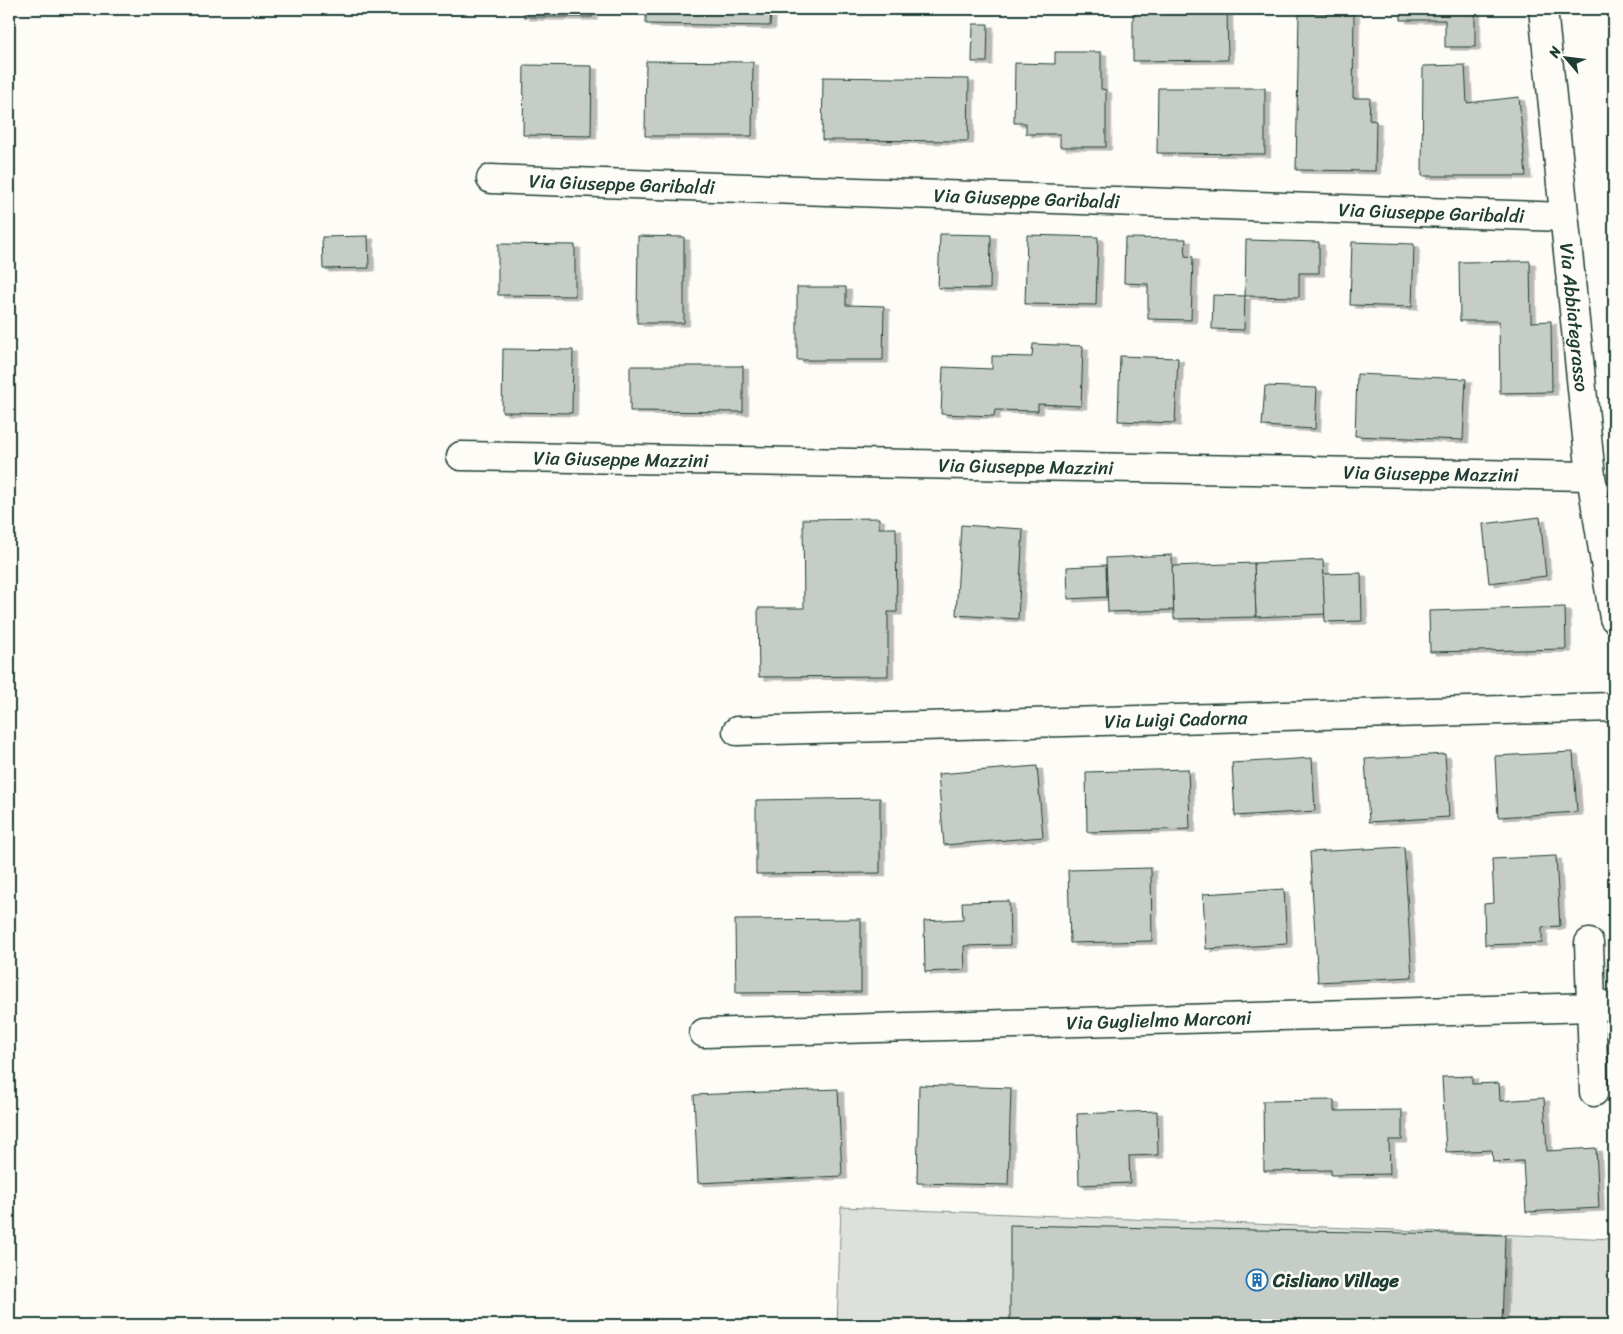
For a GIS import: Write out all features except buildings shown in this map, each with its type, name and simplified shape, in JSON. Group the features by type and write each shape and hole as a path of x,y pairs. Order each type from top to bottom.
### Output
{"street":[{"name":"Via Abbiategrasso","path":"1545,11 1591,476 1614,618"},
{"name":"Via Giuseppe Garibaldi","path":"491,180 1564,216"},
{"name":"Via Giuseppe Mazzini","path":"461,456 1591,476"},
{"name":"Via Luigi Cadorna","path":"737,731 1614,707"},
{"path":"1589,943 1603,1006 1594,1092"},
{"name":"Via Guglielmo Marconi","path":"704,1033 1603,1006"}],"shaded area":[{"path":"841,1207 1614,1239 1614,1325 837,1325"}],"place":[{"name":"Cisliano Village","path":"1257,1280"}]}
